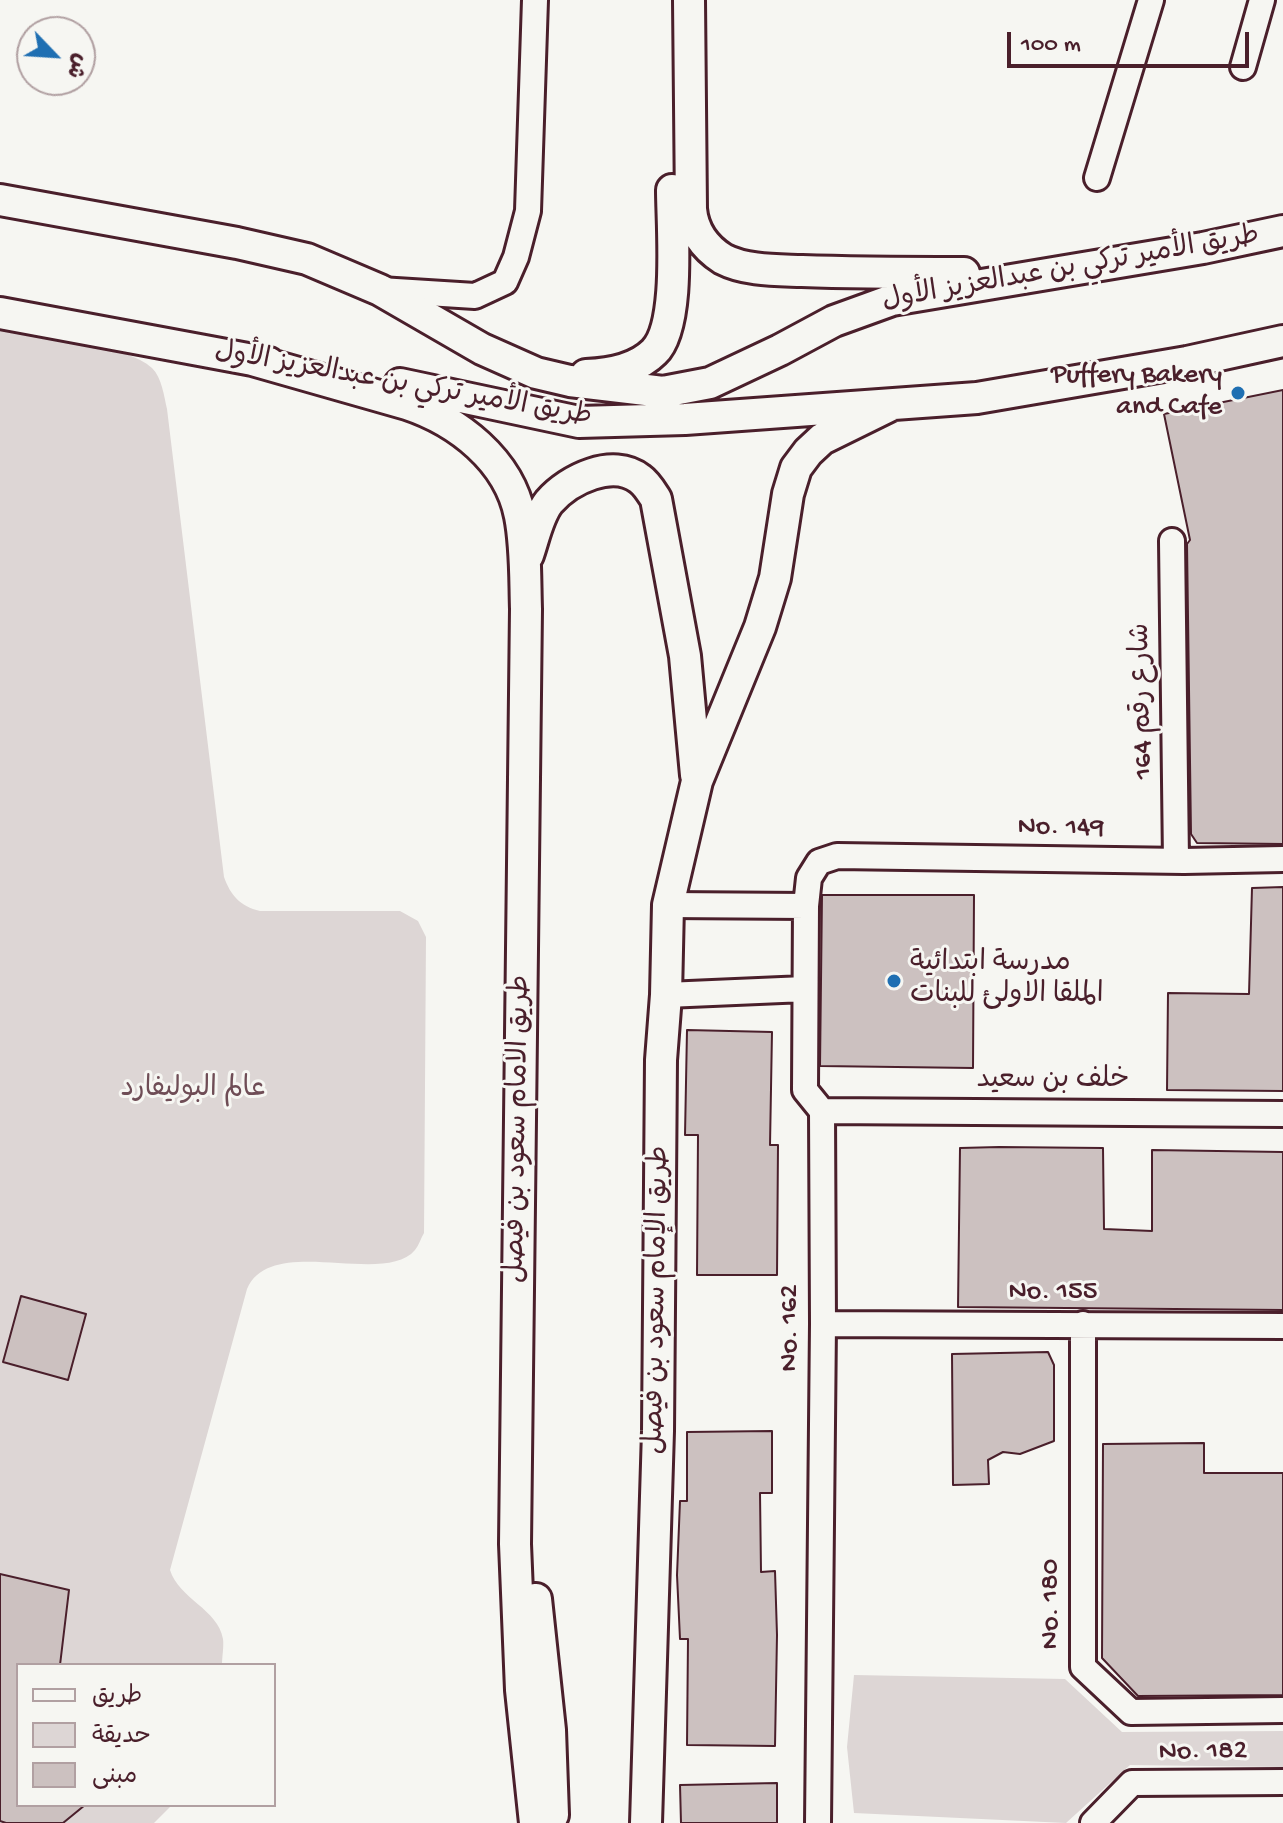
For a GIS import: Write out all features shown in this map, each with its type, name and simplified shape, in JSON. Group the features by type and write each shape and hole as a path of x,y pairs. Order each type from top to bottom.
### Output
{"main road":[{"path":"536,373 589,375 625,369 643,362 656,351 665,337 671,313 672,265 671,0"},
{"path":"689,0 691,209 693,224 710,249 726,260 743,266 779,270 1034,275"},
{"name":"طريق الأمير تركي بن عبدالعزيز الأول","path":"0,200 237,243 307,259 380,290 482,349 536,373 623,389 663,392 710,383 834,321 892,300 1203,248 1283,231"},
{"name":"طريق الأمير تركي بن عبدالعزيز الأول","path":"0,313 383,381 579,422 716,417 977,398 1187,362 1283,341"},
{"path":"249,359 407,404 433,413 460,428 489,458 511,491 520,515 524,568"},
{"path":"697,781 760,627 775,578 788,494 796,468 822,439 891,405"},
{"path":"524,568 541,515 549,502 568,486 593,474 616,471 641,480 650,491 658,507 685,656 697,781"},
{"name":"طريق الامام سعود بن فيصل","path":"524,568 524,822 514,1492 521,1690 535,1823"},
{"name":"طريق الإمام سعود بن فيصل","path":"646,1823 658,1431 661,1060 668,905 697,781"},
{"path":"524,822 533,874 537,968 536,1595 550,1730 553,1823"}],"street":[{"path":"380,290 475,296 505,282 516,257 528,211 535,0"},
{"path":"1097,178 1151,0"},
{"path":"1243,67 1262,0"},
{"name":"شارع رقم 164","path":"1172,541 1176,861"},
{"name":"No. 149","path":"837,856 1176,861 1283,859"},
{"name":"No. 162","path":"818,1823 822,1111 805,1090 806,906 809,878 819,862 837,856"},
{"path":"668,905 806,906"},
{"path":"666,995 805,989"},
{"name":"خلف بن سعيد","path":"822,1111 1283,1114"},
{"name":"No. 155","path":"823,1324 1283,1326"},
{"name":"No. 180","path":"1083,1324 1083,1667 1131,1712 1283,1710"},
{"name":"No. 182","path":"1093,1823 1132,1783 1283,1782"}],"green space":[{"name":"عالم البوليفارد","path":"0,330 123,353 152,368 160,382 167,409 224,877 233,895 260,911 400,911 418,921 426,937 424,1233 415,1250 400,1260 379,1264 279,1264 260,1273 247,1289 170,1570 181,1589 220,1629 222,1663 16,1663 16,1807 170,1807 154,1823 0,1823"},
{"path":"854,1675 1065,1679 1122,1732 1283,1731 1283,1767 1130,1765 1066,1823 854,1813 847,1747"}],"building":[{"path":"1283,390 1283,844 1197,843 1191,834 1187,544 1190,540 1164,414"},
{"path":"1283,887 1283,1091 1167,1090 1168,993 1249,994 1252,888"},
{"name":"مدرسة ابتدائية الملقا الاولئ للبنات","path":"822,895 974,895 973,1068 820,1066"},
{"path":"687,1030 772,1032 770,1145 778,1145 777,1275 697,1275 698,1135 685,1135"},
{"path":"960,1148 1103,1148 1104,1229 1152,1231 1152,1150 1283,1152 1283,1310 958,1307"},
{"path":"21,1296 86,1314 68,1380 3,1362"},
{"path":"1048,1352 1054,1365 1054,1441 1020,1454 1003,1452 988,1460 989,1484 953,1485 952,1354"},
{"path":"772,1431 772,1493 760,1493 761,1572 775,1571 775,1746 687,1745 688,1639 680,1639 677,1575 680,1501 687,1501 687,1432"},
{"path":"1204,1443 1204,1473 1283,1473 1283,1695 1138,1696 1102,1658 1103,1444"},
{"path":"0,1574 69,1590 60,1663 16,1663 16,1807 83,1807 63,1823 0,1821"},
{"path":"777,1783 777,1823 681,1823 680,1785"}],"place":[{"name":"Puffery Bakery and Cafe","path":"1238,393"},
{"name":"مدرسة ابتدائية الملقا الاولئ للبنات","path":"894,981"}]}
